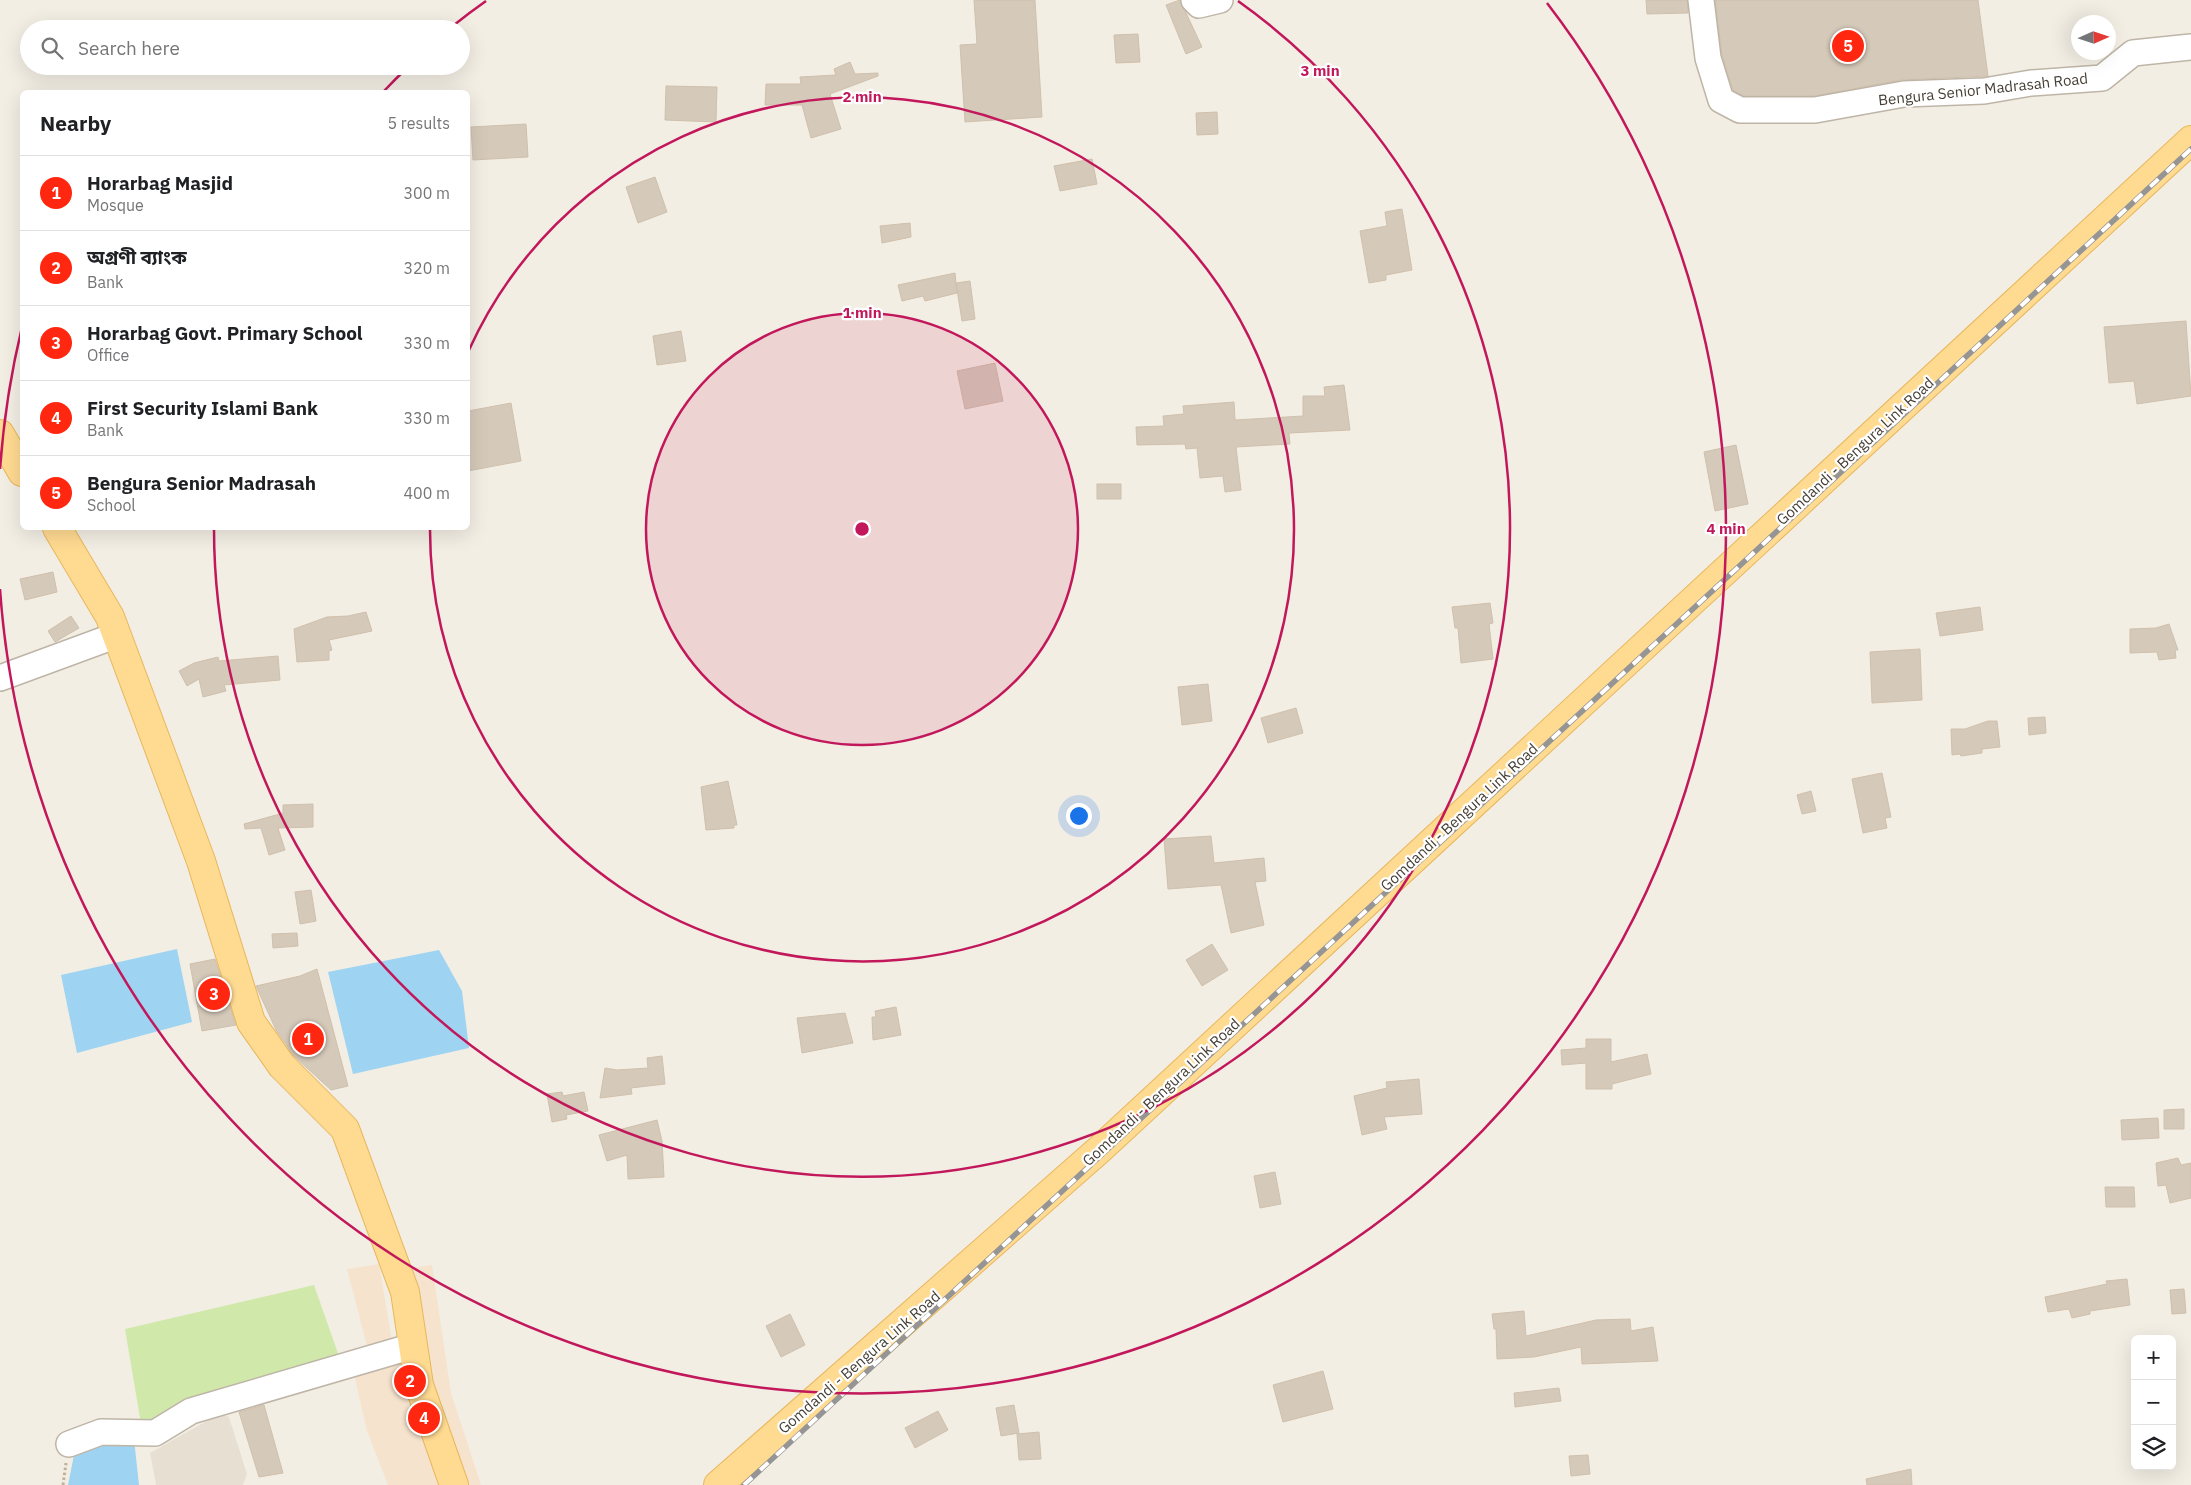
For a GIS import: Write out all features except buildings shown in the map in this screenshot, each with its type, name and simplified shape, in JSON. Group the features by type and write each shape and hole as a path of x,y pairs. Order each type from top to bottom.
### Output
{"main road":[{"name":"Gomdandi - Bengura Link Road","path":"718,1485 1100,1149 2191,140"},
{"path":"0,434 20,469"},
{"path":"58,530 110,618 117,635 201,861 251,1022 282,1066 345,1129 405,1292 419,1385 454,1485"}],"street":[{"path":"1194,0 1199,5 1220,0"},
{"name":"Bengura Senior Madrasah Road","path":"1700,0 1708,58 1721,100 1740,110 1815,110 1904,94 1984,91 2031,82 2102,78 2133,53 2191,47"},
{"path":"0,678 117,635"},
{"path":"69,1444 102,1432 155,1433 191,1411 413,1346"}],"shaded area":[{"path":"379,1264 392,1341 367,1346 347,1269"},
{"path":"432,1265 451,1393 481,1485 459,1485 424,1381 404,1269"},
{"path":"401,1358 409,1406 440,1485 388,1485 367,1431 353,1370"},
{"path":"219,1414 229,1417 247,1474 243,1485 156,1485 150,1453"}],"green space":[{"path":"314,1285 340,1359 154,1424 141,1424 125,1329"}],"water":[{"path":"177,949 192,1022 77,1053 61,975"},
{"path":"439,950 462,991 469,1048 353,1074 328,972"},
{"path":"134,1439 139,1485 68,1485 75,1450"}],"railway":[{"path":"744,1485 2191,149"}],"place":[{"name":"Bengura Senior Madrasah","path":"1848,46"},
{"name":"Horarbag Govt. Primary School","path":"214,994"},
{"name":"Horarbag Masjid","path":"308,1039"},
{"name":"অগ্রণী ব্যাংক","path":"410,1381"},
{"name":"First Security Islami Bank","path":"424,1418"}]}
